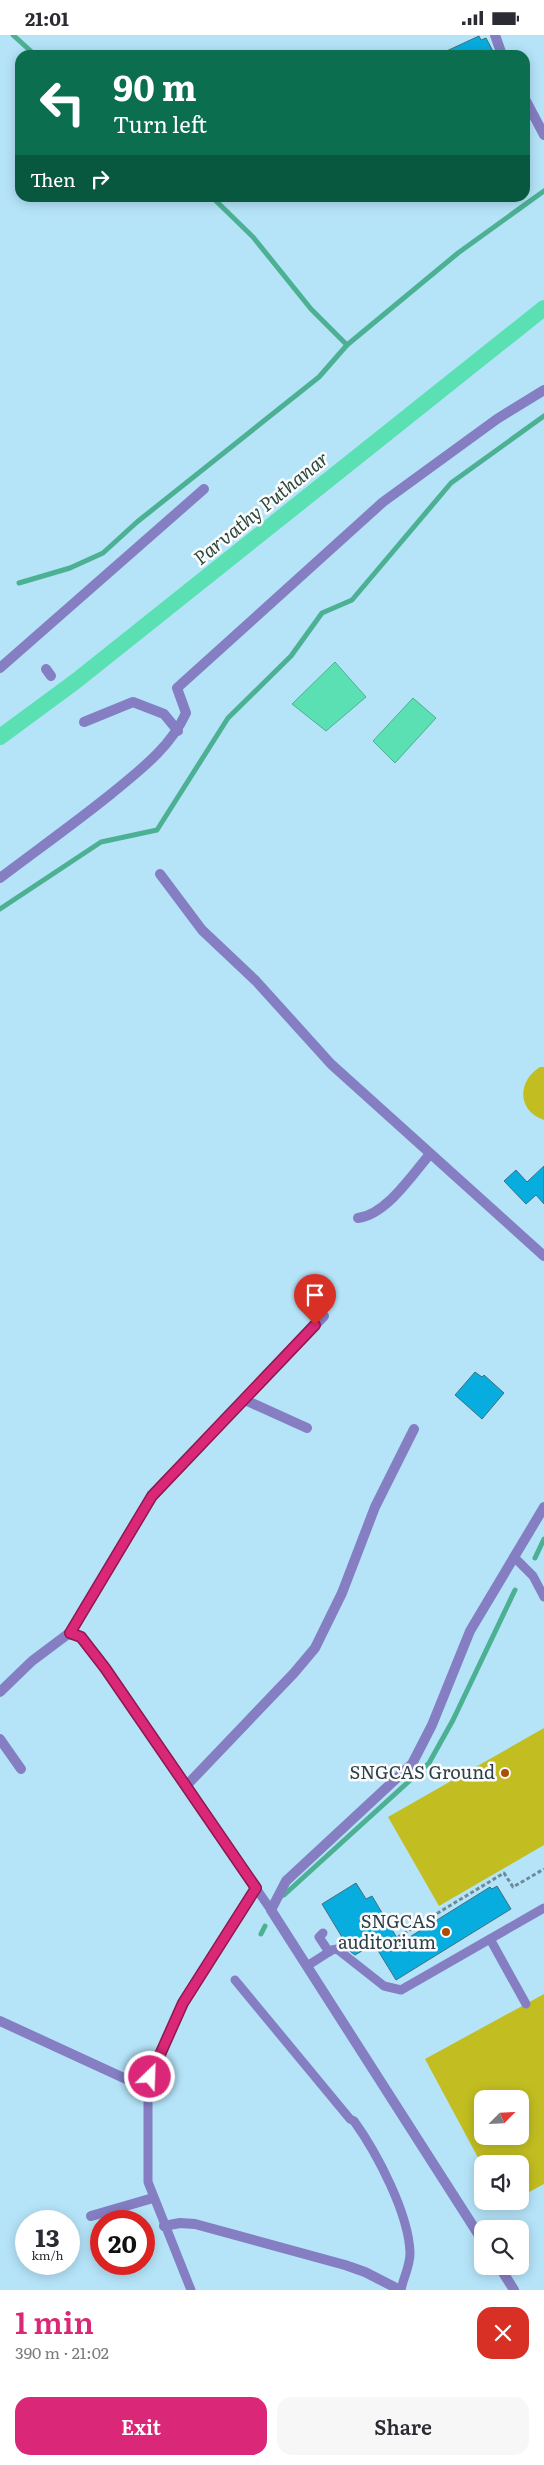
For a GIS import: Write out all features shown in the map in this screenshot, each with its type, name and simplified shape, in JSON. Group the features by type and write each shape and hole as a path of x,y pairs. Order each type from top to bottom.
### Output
{"street":[{"path":"494,35 500,50"},
{"path":"530,108 544,135"},
{"path":"0,878 84,816 150,763 178,731 186,713 177,688 383,502 497,419 544,390"},
{"path":"0,669 204,489"},
{"path":"84,722 132,702 164,714 178,731"},
{"path":"160,873 202,930 256,981 330,1064 544,1256"},
{"path":"358,1218 372,1215 383,1207 430,1154"},
{"path":"0,1692 44,1651 63,1636 70,1633 152,1496 324,1316"},
{"path":"245,1399 308,1428"},
{"path":"186,1786 294,1673 315,1648 342,1593 375,1507 414,1429"},
{"path":"474,2227 271,1910 286,1881 412,1764 432,1725 470,1631 544,1507"},
{"path":"70,1633 81,1637 105,1668"},
{"path":"0,1739 21,1769"},
{"path":"0,2021 126,2079 150,2077"},
{"path":"112,2210 153,2198"},
{"path":"164,2226 180,2223 195,2224 345,2265 401,2290"},
{"path":"505,2275 514,2290"}],"lane":[{"path":"514,1557 533,1576 544,1597"},
{"path":"105,1668 271,1910"},
{"path":"191,2290 148,2182 148,2091 150,2077 183,2003 256,1888"},
{"path":"307,1966 337,1949 384,1986 396,1990 401,1989 544,1908"},
{"path":"323,1933 318,1937 329,1952"},
{"path":"490,1939 526,2004"},
{"path":"235,1980 350,2119 354,2121 396,2195 410,2252 409,2270 401,2290"}],"path":[{"path":"398,1937 504,1873 513,1887 544,1869"}],"shaded area":[{"path":"335,662 366,697 326,731 292,704"},
{"path":"413,698 436,718 395,763 373,741"},
{"path":"540,1067 544,1067 544,1120 535,1116 529,1110 523,1095 527,1080"},
{"name":"SNGCAS Ground","path":"544,1728 544,1845 439,1906 388,1817"},
{"path":"544,1994 544,2184 529,2192 529,2155 477,2155 425,2059"}],"building":[{"path":"479,36 481,40 486,38 492,50 449,50"},
{"path":"544,1166 544,1204 536,1195 526,1204 504,1181 516,1170 527,1182"},
{"path":"475,1372 482,1377 484,1375 504,1393 482,1419 455,1395"},
{"path":"356,1883 366,1899 372,1896 400,1943 490,1887 492,1889 497,1886 511,1909 396,1980 374,1944 355,1955 351,1952 322,1904"}],"waterway":[{"path":"13,35 30,50"},
{"path":"530,201 544,191"},
{"path":"217,202 253,237 311,309 347,345 458,253 529,202"},
{"name":"Parvathy Puthanar","path":"0,737 76,681 544,308"},
{"path":"19,583 70,568 103,553 137,522 319,377 347,345"},
{"path":"0,909 101,842 157,830 228,718 291,656 322,613 352,600 451,483 544,416"},
{"path":"535,1558 544,1539"},
{"path":"284,1895 429,1763 453,1720 515,1590"},
{"path":"261,1934 265,1926"}],"place":[{"name":"SNGCAS Ground","path":"505,1773"},
{"name":"SNGCAS auditorium","path":"446,1932"}],"route":[{"path":"150,2077 183,2003 256,1888 105,1668 81,1637 70,1633 152,1496 245,1399 269,1371 288,1355 315,1325"}]}
